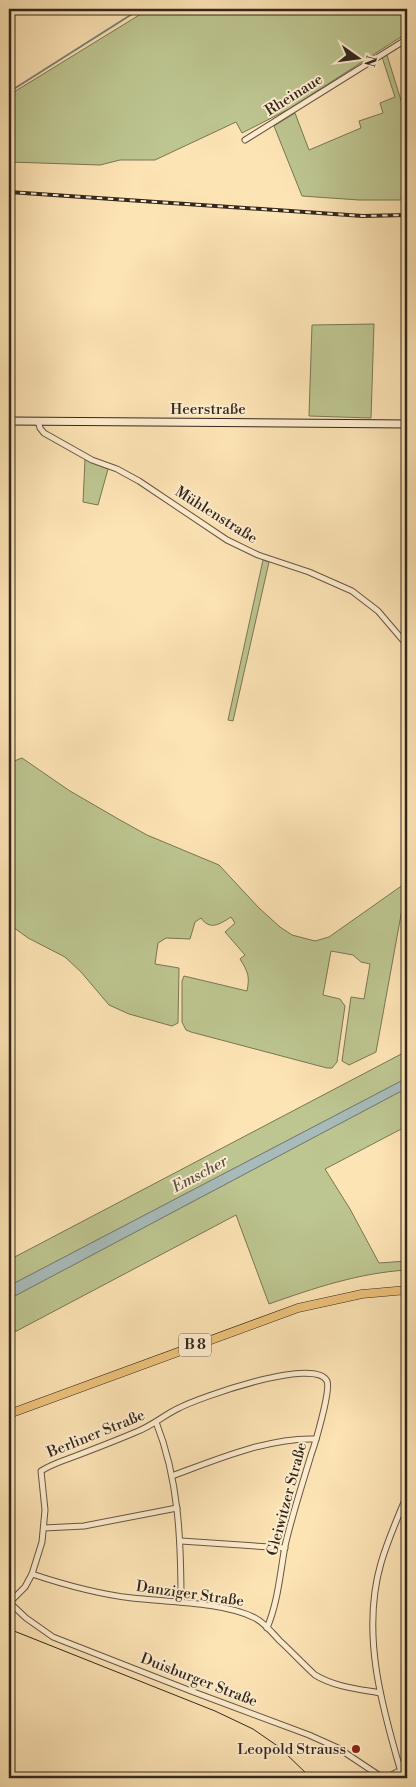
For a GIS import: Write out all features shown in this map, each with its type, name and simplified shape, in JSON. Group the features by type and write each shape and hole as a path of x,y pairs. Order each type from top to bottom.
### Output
{"main road":[{"name":"Heerstraße","path":"9,421 407,424"},
{"name":"B 8","path":"11,1414 298,1308 362,1294 407,1290"}],"street":[{"name":"Rheinaue","path":"245,140 407,40"},
{"name":"Mühlenstraße","path":"38,421 40,428 44,432 92,460 117,469 139,481 227,540 258,556 309,572 352,591 378,611 407,645"},
{"name":"Berliner Straße","path":"9,1602 25,1587 32,1574 42,1542 44,1496 41,1471 139,1431 179,1408 234,1387 294,1374 323,1377"},
{"name":"Gleiwitzer Straße","path":"268,1628 274,1611 285,1548 316,1440 328,1385 323,1377"},
{"path":"156,1422 172,1476 177,1508 181,1541 182,1602"},
{"path":"172,1476 256,1448 298,1440 316,1440"},
{"path":"401,1772 380,1693 374,1644 374,1604 381,1563 407,1495"},
{"path":"44,1528 84,1526 177,1508"},
{"path":"181,1541 285,1548"},
{"name":"Danziger Straße","path":"32,1574 82,1590 107,1595 182,1602 233,1610 257,1619 316,1675 324,1680 334,1684 380,1693"},
{"name":"Duisburger Straße","path":"9,1602 32,1623 53,1637 338,1748 383,1778"},
{"path":"387,1778 394,1773 401,1772 407,1774"}],"green space":[{"path":"149,9 407,9 407,33 289,109 242,133 236,122 155,160 120,160 100,165 9,162 9,95"},
{"path":"387,55 407,120 407,200 359,200 302,196 274,126 295,113 309,150 361,128 359,121 383,113 380,103 395,97 382,57"},
{"path":"374,324 371,418 309,416 312,325"},
{"path":"85,459 108,469 98,505 83,502"},
{"path":"263,560 269,562 233,721 228,720"},
{"path":"22,758 70,791 147,835 219,865 259,908 292,935 315,941 329,937 407,882 376,1052 349,1065 342,1061 351,997 364,999 370,964 361,962 353,955 331,951 323,995 340,999 345,1006 337,1062 332,1068 327,1068 186,1030 182,1022 182,981 184,976 247,991 248,974 240,959 245,955 225,932 235,923 231,917 215,925 204,922 201,918 195,922 190,939 166,938 158,943 155,964 179,968 178,1023 172,1026 129,1014 109,1005 81,972 65,957 28,938 9,924 9,763"},
{"path":"407,1051 407,1078 9,1286 9,1260"},
{"path":"407,1088 407,1126 325,1169 350,1209 379,1263 407,1261 407,1270 354,1278 269,1304 236,1215 9,1335 9,1299"}],"shaded area":[{"path":"407,1078 407,1088 9,1299 9,1286"}],"waterway":[{"path":"9,92 140,9"}],"tram line":[{"path":"9,1629 215,1711 253,1729 279,1747 311,1778"}],"railway":[{"path":"9,192 363,216 407,215"}],"place":[{"name":"Leopold Strauss","path":"356,1749"}],"water label":[{"name":"Emscher","path":"200,1174"}]}
